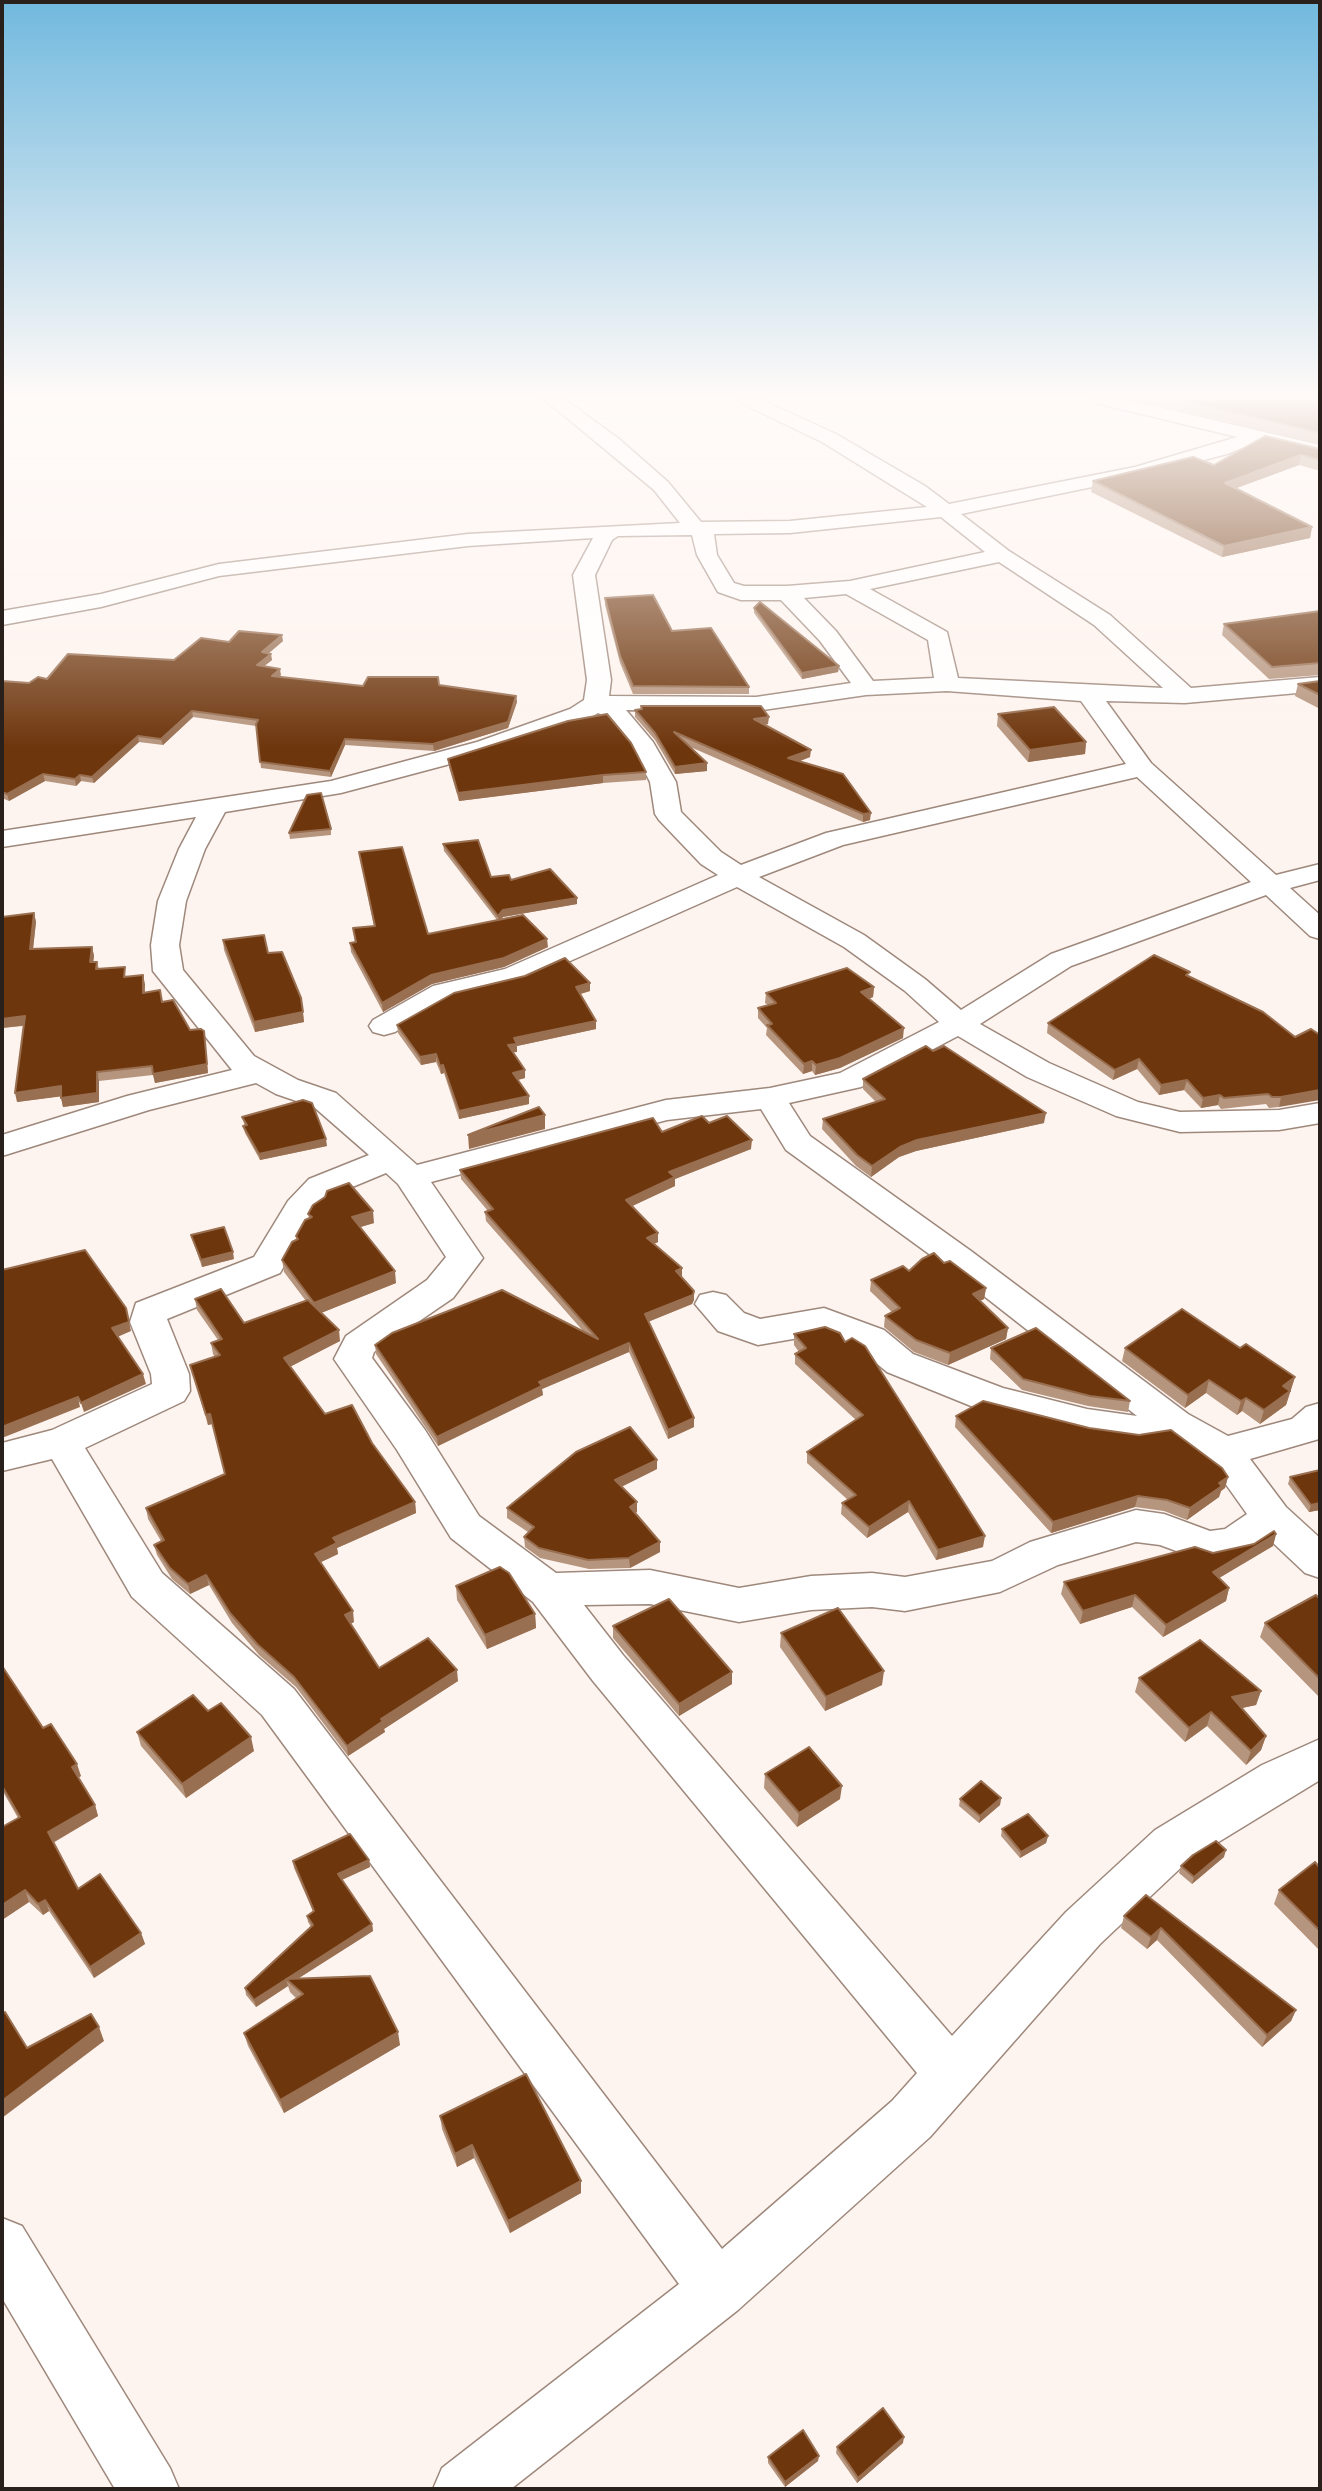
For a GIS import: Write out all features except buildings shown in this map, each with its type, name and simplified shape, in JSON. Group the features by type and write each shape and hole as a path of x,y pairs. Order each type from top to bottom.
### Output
{"street":[{"path":"687,515 700,530 707,555 726,587 741,593 788,593 850,587 1002,555"},
{"path":"2,618 101,600 219,570 468,540 613,530 790,527 903,515"},
{"path":"950,515 1002,555 1102,620 1185,696"},
{"path":"596,703 599,680 592,647 584,575 604,536 613,530"},
{"path":"850,587 939,637 947,684"},
{"path":"788,593 828,636 866,688"},
{"path":"2,603 23,607 31,613"},
{"path":"9,830 215,806 332,788 402,772 543,727 579,714 596,703 756,704 866,688 947,684 1088,694 1185,696 1320,684"},
{"path":"1088,694 1142,768 1320,930"},
{"path":"596,703 614,712 644,747 663,782 668,814 704,852 737,876 854,941 915,985 959,1024 1038,1070 1127,1108 1180,1122 1279,1120 1320,1113"},
{"path":"384,1026 444,992 515,975 737,876 835,839 1142,768"},
{"path":"215,806 192,849 172,901 165,945 168,971 243,1063 258,1073 325,1100 401,1168 465,1258 440,1289 359,1345 353,1359 411,1440 465,1527 548,1590 608,1668 951,2074"},
{"path":"2,1457 62,1442 171,1391 170,1374 148,1322 149,1312 267,1265 300,1209 321,1187 666,1110 771,1098 850,1080 959,1024 1061,960 1268,885 1320,872"},
{"path":"2,1146 138,1103 258,1073"},
{"path":"771,1098 798,1143 959,1259 1174,1424 1224,1452 1272,1518 1320,1562"},
{"path":"713,1304 731,1322 758,1332 824,1321 871,1339 900,1363 994,1400 1087,1423 1137,1430 1174,1424"},
{"path":"1224,1452 1305,1429 1320,1417"},
{"path":"62,1442 147,1586 278,1702 719,2291"},
{"path":"548,1590 650,1587 739,1605 811,1593 872,1590 905,1594 1000,1576 1045,1553 1136,1526 1164,1530 1209,1547 1235,1543 1272,1518"},
{"path":"463,2489 719,2291 911,2119 1083,1928 1172,1844 1278,1779 1320,1758"},
{"path":"2,2246 149,2489"}]}
